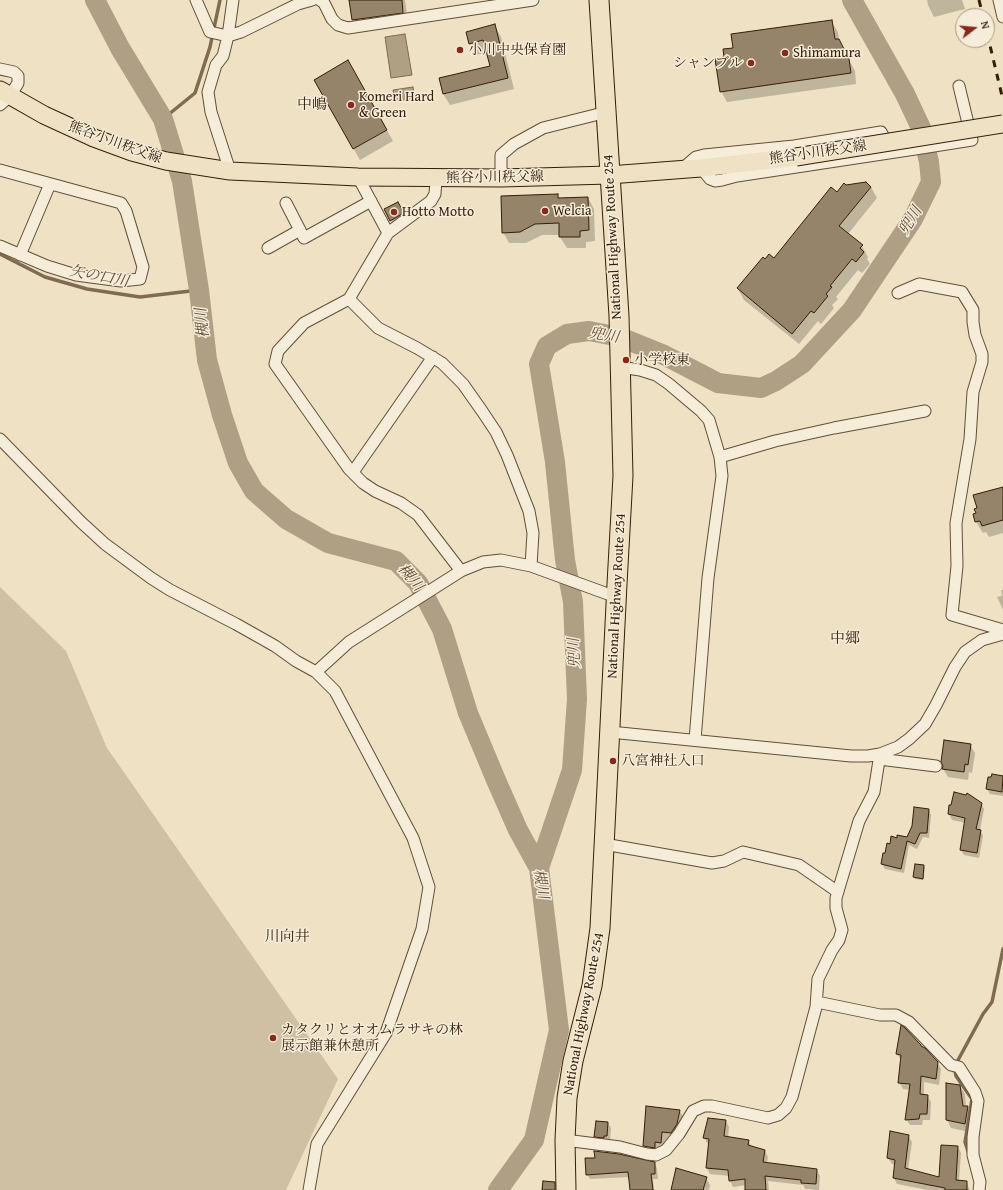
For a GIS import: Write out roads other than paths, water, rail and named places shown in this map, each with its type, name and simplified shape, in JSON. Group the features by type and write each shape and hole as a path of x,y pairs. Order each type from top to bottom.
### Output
{"highway":[{"name":"National Highway Route 254","path":"566,1190 565,1140 567,1098 573,1060 592,986 600,928 623,476 618,316 599,0"}],"main road":[{"name":"熊谷小川秩父線","path":"3,97 94,138 132,152 166,161 225,171 358,177 436,179 501,178 609,175 680,170 796,157 1003,124"}],"street":[{"path":"196,0 210,32 228,36 241,32 298,4 312,0"},
{"path":"225,171 211,112 208,92 216,65 223,56 228,36 233,0"},
{"path":"320,0 324,3 332,19 338,25 348,28 533,0"},
{"path":"999,0 1003,17"},
{"path":"0,69 14,72 18,76 18,83 3,97"},
{"path":"701,168 710,179 715,181 737,176 915,150 972,140 959,86"},
{"path":"501,178 501,155 514,144 543,128 606,112"},
{"path":"680,170 696,157 704,155 794,146 881,132 893,153"},
{"path":"0,170 121,203 126,211 143,266 140,279 121,281 76,275 47,266 0,246"},
{"path":"358,177 388,233"},
{"path":"436,179 435,194 431,201 388,233 349,299 304,323 278,351 275,364 353,472 363,483 375,491 401,503 418,515 459,572"},
{"path":"20,255 50,184"},
{"path":"286,203 304,238 371,201"},
{"path":"268,248 300,230"},
{"path":"898,293 920,284 962,292 973,310 975,335 982,354 982,362 973,392 970,418 970,439 956,523 957,566 952,615 1003,630"},
{"path":"349,299 378,328 442,363 463,384 496,432 507,455 529,511 533,533 535,568"},
{"path":"353,472 433,358"},
{"path":"620,364 656,375 701,411 710,420 720,457 722,476 708,578 695,740"},
{"path":"720,457 834,428 925,411"},
{"path":"0,439 81,522 111,548 170,590 236,624 275,646 296,661 316,672 335,691 413,838 429,887 422,929 386,1033 317,1144 309,1190"},
{"path":"316,672 348,642 459,572 483,562 501,560 535,568 616,597"},
{"path":"879,757 898,747 925,724 955,667 965,652 982,640 1003,634"},
{"path":"610,732 851,756 879,757 936,766"},
{"path":"565,1140 620,1147 656,1155 666,1150 679,1134 694,1111 704,1106 712,1106 768,1118 778,1115 786,1108 792,1097 817,1002 818,979 832,950 839,940 842,930 836,908 836,898 859,821 874,792 879,757"},
{"path":"604,844 712,863 724,861 743,852 799,865 838,892"},
{"path":"817,1002 880,1015 896,1015 909,1022 951,1065 959,1067 976,1092 978,1101 973,1137 973,1155 980,1182 979,1190"}],"waterway":[{"name":"槻川","path":"95,0 120,48 163,119 182,181 199,290 207,360 222,415 238,463 254,491 286,519 328,543 396,561 418,583 442,629 468,713 496,780 518,830 539,868 559,1030 534,1140 498,1190"},
{"path":"163,119 195,93 210,47 220,0"},
{"name":"兜川","path":"539,868 572,770 577,699 573,602 565,560 555,462 539,364 547,346 567,334 589,331 620,337 662,354 718,383 761,388 776,381 802,364 852,310 913,219 931,182 929,162 921,128 905,94 852,0"},
{"name":"矢の口川","path":"0,254 45,277 87,289 140,297 199,290"},
{"path":"957,1062 983,1014 992,1002 1003,949"},
{"path":"955,1071 956,1076 972,1099 965,1142 969,1154"}],"railway":[{"path":"979,0 981,8"},
{"path":"991,48 1003,100"}],"place":[{"name":"小川中央保育園","path":"460,50"},
{"name":"Shimamura","path":"785,53"},
{"name":"シャンブル","path":"751,63"},
{"name":"Komeri Hard & Green","path":"351,105"},
{"name":"Welcia","path":"545,211"},
{"name":"Hotto Motto","path":"394,212"},
{"name":"小学校東","path":"626,360"},
{"name":"八宮神社入口","path":"613,761"},
{"name":"カタクリとオオムラサキの林 展示館兼休憩所","path":"273,1038"}],"district":[{"name":"中嶋","path":"312,105"},
{"name":"中郷","path":"845,639"},
{"name":"川向井","path":"287,937"}]}
